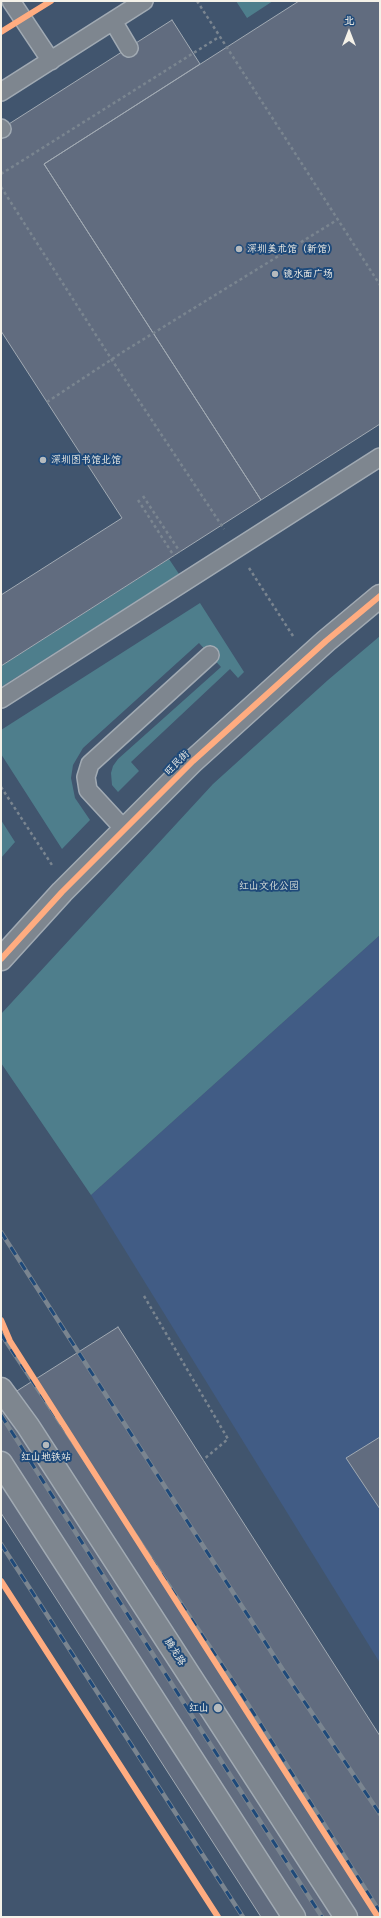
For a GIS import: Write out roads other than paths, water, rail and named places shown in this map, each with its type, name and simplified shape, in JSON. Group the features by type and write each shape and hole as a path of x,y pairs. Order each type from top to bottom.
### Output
{"main road":[{"name":"旺民街","path":"1,960 62,892 193,761 321,646 380,596"},
{"name":"腾龙路","path":"1,1389 28,1426 346,1917"},
{"path":"1,1463 294,1917"}],"lane":[{"path":"11,1 51,61"},
{"path":"1,92 144,1"},
{"path":"112,21 129,48"},
{"path":"1,699 380,457"},
{"path":"124,829 88,790 86,777 90,764 210,655"}],"railway":[{"path":"1,1232 283,1670 380,1814"},
{"path":"1,1334 242,1695 380,1912"},
{"path":"1,1415 322,1917"},
{"path":"1,1544 243,1917"}],"place":[{"name":"深圳美术馆（新馆）","path":"239,249"},
{"name":"镜水面广场","path":"275,274"},
{"name":"深圳图书馆北馆","path":"43,460"},
{"name":"红山地铁站","path":"46,1445"},
{"name":"红山","path":"218,1708"}],"park label":[{"name":"红山文化公园","path":"269,886"}]}
